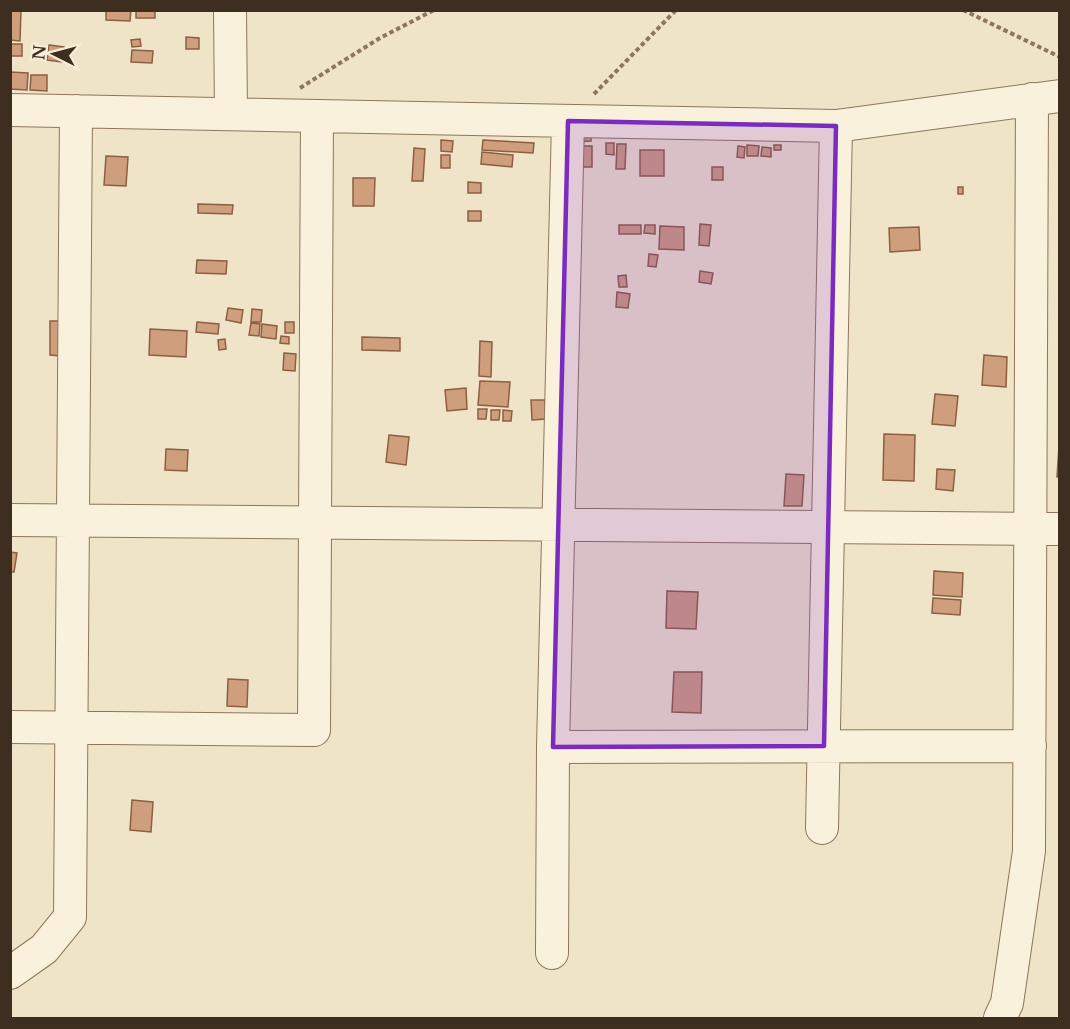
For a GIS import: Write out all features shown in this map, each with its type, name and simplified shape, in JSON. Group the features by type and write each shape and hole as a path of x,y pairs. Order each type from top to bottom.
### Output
{"street":[{"path":"230,10 231,114"},
{"path":"10,110 836,126 1046,98 1045,529 1030,746 1029,851 1007,1003 1000,1018"},
{"path":"10,972 44,950 70,917 75,111"},
{"path":"10,727 315,730 318,116"},
{"path":"552,952 553,747 568,121"},
{"path":"822,828 836,126"},
{"path":"10,520 1045,529"},
{"path":"553,747 1030,746"}],"path":[{"path":"299,89 380,38 434,10"},
{"path":"568,121 676,10"},
{"path":"963,10 1059,57"}],"highlighted area":[{"path":"568,121 836,126 824,746 553,747"}],"building":[{"path":"10,10 21,10 20,41 10,40"},
{"path":"106,10 131,10 130,21 106,20"},
{"path":"136,10 155,10 155,18 136,18"},
{"path":"186,37 199,38 199,49 186,49"},
{"path":"140,39 141,46 132,47 131,40"},
{"path":"10,44 22,44 22,56 10,56"},
{"path":"49,45 64,47 62,62 47,60"},
{"path":"132,50 153,51 152,63 131,62"},
{"path":"10,72 28,73 27,90 10,89"},
{"path":"31,75 47,75 47,91 30,90"},
{"path":"591,137 591,141 574,142 574,138"},
{"path":"441,140 453,141 452,152 441,151"},
{"path":"483,140 534,143 533,153 482,150"},
{"path":"606,143 614,143 614,155 606,154"},
{"path":"617,144 626,144 625,169 616,169"},
{"path":"747,145 759,146 758,156 747,156"},
{"path":"774,145 781,145 781,150 774,150"},
{"path":"573,146 592,146 592,167 573,167"},
{"path":"738,146 745,147 744,158 737,157"},
{"path":"762,147 771,148 771,157 761,156"},
{"path":"414,148 425,149 423,181 412,181"},
{"path":"640,150 664,150 664,176 640,176"},
{"path":"482,152 513,155 512,167 481,164"},
{"path":"441,155 450,155 450,168 441,168"},
{"path":"106,156 128,157 126,186 104,185"},
{"path":"712,167 723,167 723,180 712,180"},
{"path":"353,178 375,178 374,206 353,206"},
{"path":"468,182 481,183 481,193 468,193"},
{"path":"958,187 963,187 963,194 958,194"},
{"path":"198,204 233,205 232,214 198,213"},
{"path":"468,211 481,211 481,221 468,221"},
{"path":"700,224 711,225 709,246 699,245"},
{"path":"619,225 641,225 641,234 619,234"},
{"path":"645,225 655,225 655,234 644,233"},
{"path":"660,226 684,227 684,250 659,249"},
{"path":"919,227 920,250 890,252 889,228"},
{"path":"649,254 658,255 656,267 648,266"},
{"path":"197,260 227,261 226,274 196,273"},
{"path":"700,271 713,273 711,284 699,282"},
{"path":"626,275 627,287 619,287 618,276"},
{"path":"617,292 630,294 628,308 616,307"},
{"path":"228,308 243,310 241,323 226,320"},
{"path":"252,309 262,310 261,322 251,322"},
{"path":"50,321 61,321 60,356 50,355"},
{"path":"197,322 219,324 218,334 196,332"},
{"path":"285,322 294,322 294,333 285,333"},
{"path":"251,323 260,324 259,336 249,335"},
{"path":"262,324 277,326 276,339 261,337"},
{"path":"150,329 187,331 186,357 149,355"},
{"path":"281,336 289,337 289,344 280,343"},
{"path":"362,337 400,338 400,351 362,350"},
{"path":"225,339 226,349 219,350 218,340"},
{"path":"480,341 492,342 491,377 479,376"},
{"path":"284,353 296,354 295,371 283,370"},
{"path":"984,355 1007,357 1006,387 982,385"},
{"path":"480,381 510,382 508,407 478,405"},
{"path":"466,388 467,409 447,411 445,390"},
{"path":"935,394 958,396 955,426 932,424"},
{"path":"531,400 545,400 546,419 532,420"},
{"path":"478,409 487,409 486,419 478,419"},
{"path":"491,410 500,410 499,420 491,420"},
{"path":"503,410 512,411 511,421 503,421"},
{"path":"884,434 915,435 914,481 883,480"},
{"path":"389,435 409,437 406,465 386,462"},
{"path":"1059,446 1060,477 1057,477"},
{"path":"166,449 188,450 187,471 165,470"},
{"path":"937,469 955,470 953,491 936,489"},
{"path":"786,474 804,475 802,506 784,506"},
{"path":"10,552 17,553 14,572 10,572"},
{"path":"934,571 963,573 962,597 933,595"},
{"path":"667,591 698,592 696,629 666,628"},
{"path":"933,598 961,600 960,615 932,613"},
{"path":"674,672 702,672 701,713 672,712"},
{"path":"228,679 248,680 247,707 227,706"},
{"path":"132,800 153,802 151,832 130,830"}]}
